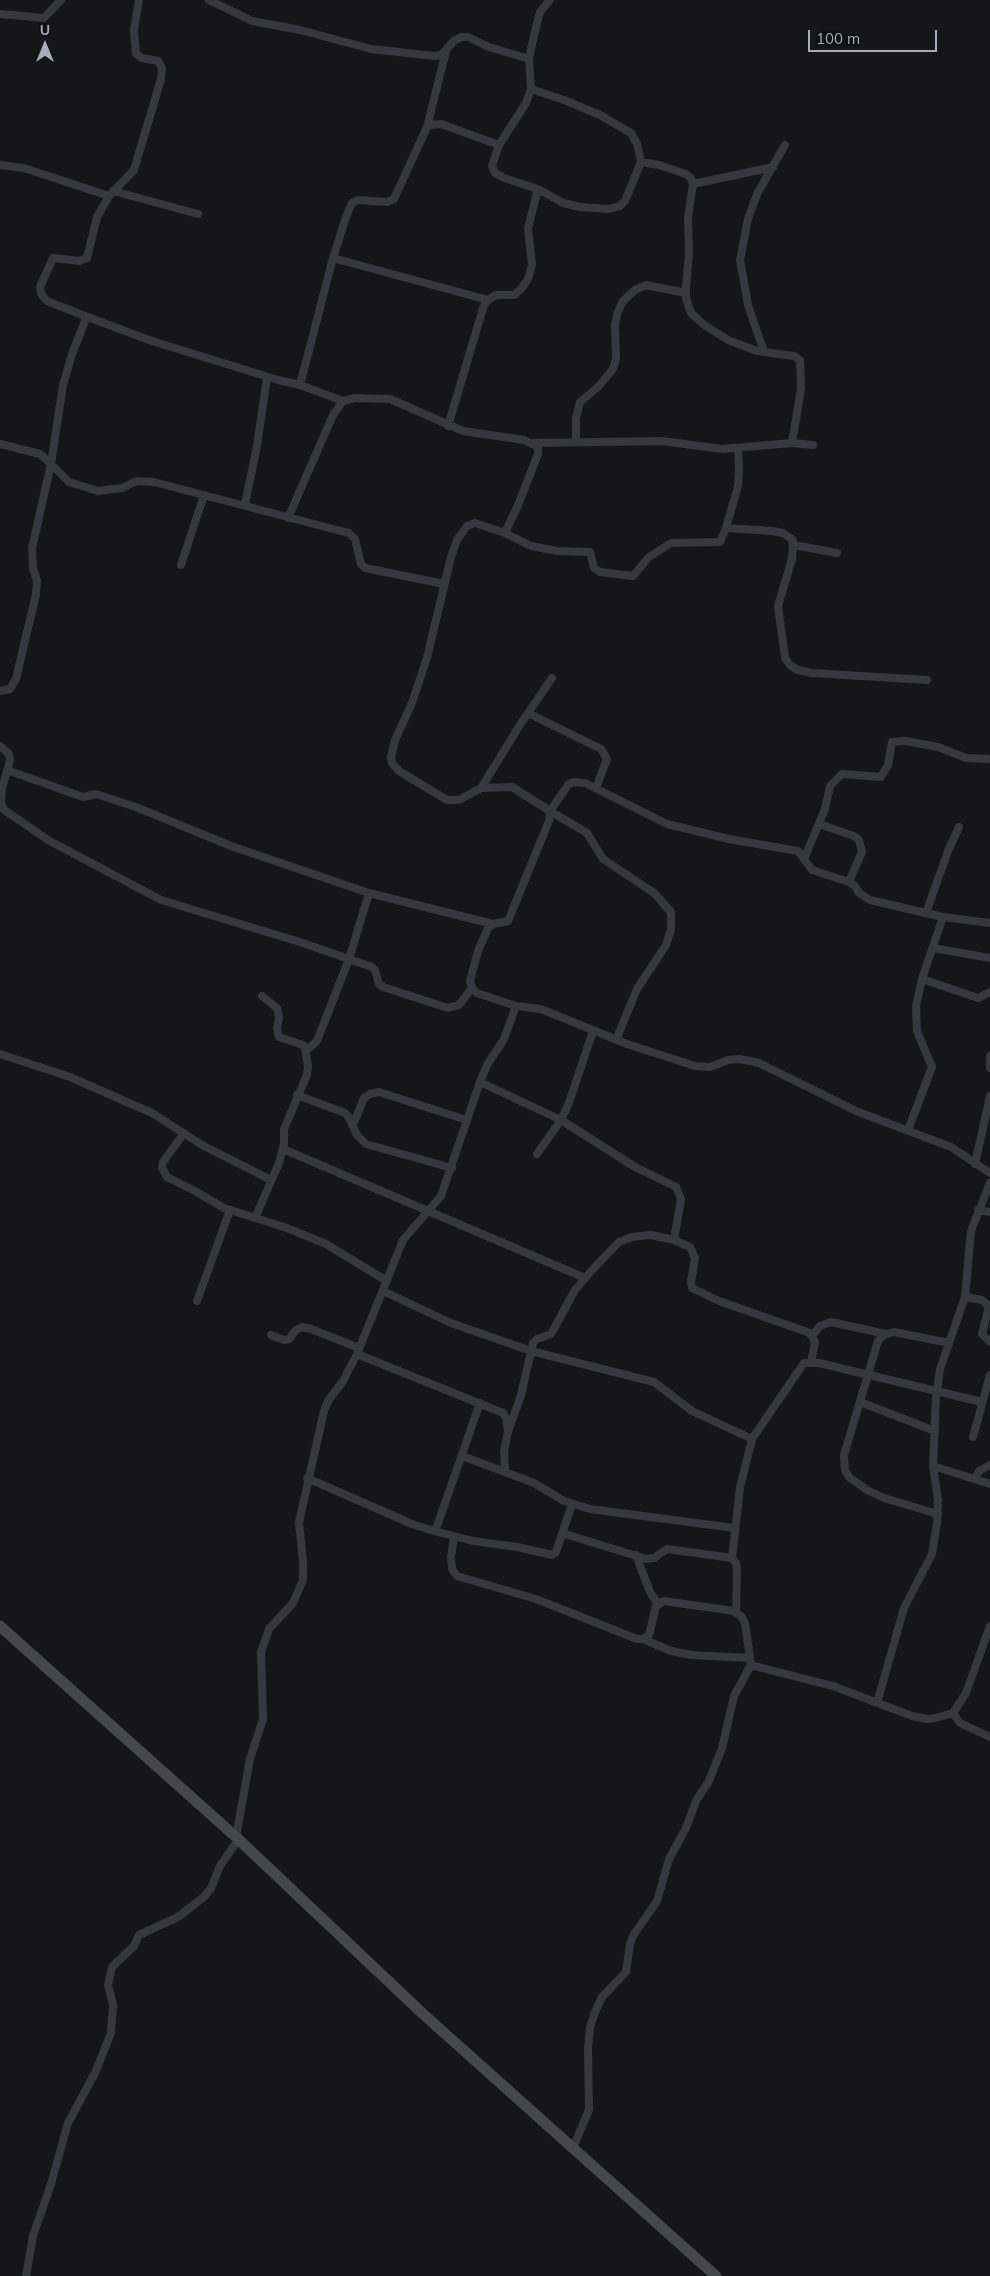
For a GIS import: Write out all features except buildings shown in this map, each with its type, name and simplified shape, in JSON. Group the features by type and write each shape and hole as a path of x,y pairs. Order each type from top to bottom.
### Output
{"main road":[{"path":"0,1626 237,1839 422,2013 716,2276"}],"street":[{"path":"0,14 44,18 61,0"},
{"path":"139,0 134,30 136,54 142,58 161,63 161,79 134,170 111,193 98,217 87,258 79,261 53,258 40,287 41,294 47,301 149,340 267,377 300,385 343,401 355,398 390,398 425,413 448,426 463,431 534,443 662,441 716,449 738,449 792,443 813,446"},
{"path":"209,0 252,20 300,30 371,49 434,56 442,55 454,41 461,37 468,37 489,47 530,59"},
{"path":"531,90 564,100 600,115 631,133 637,144 641,162 625,201 620,206 609,209 580,207 563,203 538,189 504,178 495,173 492,166 499,145 526,103 531,90 530,59 540,12 538,0"},
{"path":"540,12 550,0"},
{"path":"300,385 333,258 349,207 358,200 387,202 394,199 427,127 446,50"},
{"path":"427,127 433,124 441,124 499,145"},
{"path":"764,352 748,305 740,260 748,219 757,194 785,145"},
{"path":"641,162 659,165 686,174 691,178 693,184 688,218 690,254 686,293 691,313 703,324 728,340 764,352 794,356 800,360 801,389 792,443"},
{"path":"0,166 24,168 111,193 198,214"},
{"path":"693,184 772,167"},
{"path":"448,426 484,305 496,295 514,295 528,279 532,255 528,228 538,189"},
{"path":"333,258 488,300"},
{"path":"576,442 576,418 580,402 598,387 612,369 616,359 615,326 617,314 623,301 635,290 646,285 686,293"},
{"path":"0,691 10,689 16,678 36,594 37,582 33,568 32,548 51,464 63,385 72,354 85,321 85,316"},
{"path":"245,504 257,446 267,377"},
{"path":"288,518 333,415 343,401"},
{"path":"505,532 512,520 538,454 538,447 534,443"},
{"path":"0,444 40,454 69,482 98,491 108,492 122,488 131,482 144,480 245,504 288,518 349,533 355,539 361,564 365,568 444,584"},
{"path":"616,1040 637,990 666,945 671,929 671,910 654,893 603,859 586,833 578,826 512,787 481,788 459,800 447,800 399,771 392,764 391,757 395,740 412,703 427,658 441,604 444,584 458,540 467,526 475,523 505,532 531,546 557,551 590,552 594,568 600,572 629,577 638,572 649,557 671,543 716,543 722,539 738,486 738,449"},
{"path":"181,565 204,495"},
{"path":"726,528 783,533 790,536 794,545 792,559 778,606 785,658 790,665 798,670 812,673 927,680"},
{"path":"794,545 837,553"},
{"path":"481,788 552,678"},
{"path":"528,713 601,749 607,755 596,788"},
{"path":"804,859 825,808 830,786 836,778 842,774 849,773 876,778 880,777 888,765 890,744 894,741 938,747 966,758 990,759"},
{"path":"0,746 9,754 1,801 3,808 16,820 48,840 160,900 372,967 375,970 379,984 383,987 448,1008 459,1006 472,988"},
{"path":"7,770 83,797 96,794 136,807 231,846 369,892 493,924"},
{"path":"990,923 943,917 870,900 859,893 850,882 812,870 798,851 729,839 667,824 585,783 573,782 568,785 550,810 549,821 508,920 493,924 488,928 478,951 470,981 472,988 477,993 516,1006 541,1009 616,1040 695,1066 710,1067 728,1060 748,1060 833,1101 951,1147 990,1173"},
{"path":"819,824 854,836 859,840 862,852 850,882"},
{"path":"926,912 948,851 959,827"},
{"path":"306,1051 316,1041 349,959 369,892"},
{"path":"908,1130 932,1067 917,1031 916,1006 922,979 943,917"},
{"path":"933,948 990,958"},
{"path":"922,979 978,998 990,992"},
{"path":"255,1218 284,1149 284,1129 297,1095 308,1075 306,1051 303,1045 279,1037 277,1008 262,996"},
{"path":"26,2276 33,2236 68,2123 95,2073 111,2033 113,2011 108,1985 112,1967 134,1946 139,1936 178,1917 204,1896 211,1888 220,1866 237,1839 250,1759 263,1719 261,1652 269,1629 293,1603 303,1580 304,1562 299,1522 308,1478 328,1401 343,1381 358,1351 403,1240 441,1196 480,1082 487,1066 504,1039 516,1006"},
{"path":"537,1154 561,1120 593,1030"},
{"path":"0,1054 70,1077 152,1112 202,1145 271,1180"},
{"path":"990,1056 990,1068"},
{"path":"480,1082 561,1120 635,1167 676,1187 681,1199 674,1240"},
{"path":"353,1126 364,1098 379,1092 467,1120"},
{"path":"297,1095 345,1113 357,1134 366,1144 452,1168"},
{"path":"974,1164 990,1096"},
{"path":"184,1133 164,1162 164,1173 167,1177 230,1210 287,1228 326,1244 386,1281"},
{"path":"284,1149 585,1278"},
{"path":"877,1703 904,1608 932,1554 938,1514 933,1466 934,1431 940,1370 965,1297 971,1231 990,1183"},
{"path":"197,1301 230,1210"},
{"path":"978,1210 990,1212"},
{"path":"505,1472 504,1451 508,1432 537,1339 551,1334 575,1290 619,1242 632,1237 651,1235 674,1240 690,1247 695,1258 691,1282 695,1290 719,1301 813,1335"},
{"path":"383,1291 451,1323 532,1350 654,1382 692,1411 752,1439"},
{"path":"965,1297 982,1300 989,1306 982,1334 990,1342"},
{"path":"813,1335 820,1326 831,1322 886,1334 894,1332 949,1343"},
{"path":"270,1335 284,1340 289,1339 296,1330 302,1327 311,1329 503,1413 506,1418 508,1432"},
{"path":"886,1334 878,1342 844,1455 845,1470 849,1477 867,1490 884,1498 938,1514"},
{"path":"811,1362 815,1342 813,1335"},
{"path":"736,1613 737,1569 736,1563 732,1558 734,1528 740,1487 752,1439 800,1366 811,1362 982,1402"},
{"path":"973,1437 990,1374"},
{"path":"860,1402 934,1431"},
{"path":"434,1531 480,1403"},
{"path":"462,1456 534,1483 572,1504 590,1509 734,1528"},
{"path":"975,1480 979,1471 990,1465"},
{"path":"933,1466 990,1484"},
{"path":"308,1478 412,1524 454,1537 517,1547 549,1555 556,1552 572,1504"},
{"path":"562,1533 650,1559 668,1549 732,1558"},
{"path":"454,1537 450,1558 452,1569 457,1576 536,1599 637,1639 643,1639 649,1635 654,1612 658,1604 667,1601 736,1613 741,1616 745,1623 750,1662 734,1696 725,1741 709,1781 696,1802 686,1828 665,1868 657,1901 630,1944 626,1972 602,1997 590,2027 588,2049 589,2110 574,2148"},
{"path":"636,1555 650,1592 658,1604"},
{"path":"643,1639 652,1645 692,1655 750,1662 833,1686 927,1720 952,1713 966,1693 976,1670 990,1626"},
{"path":"952,1713 960,1723 990,1737"}]}
